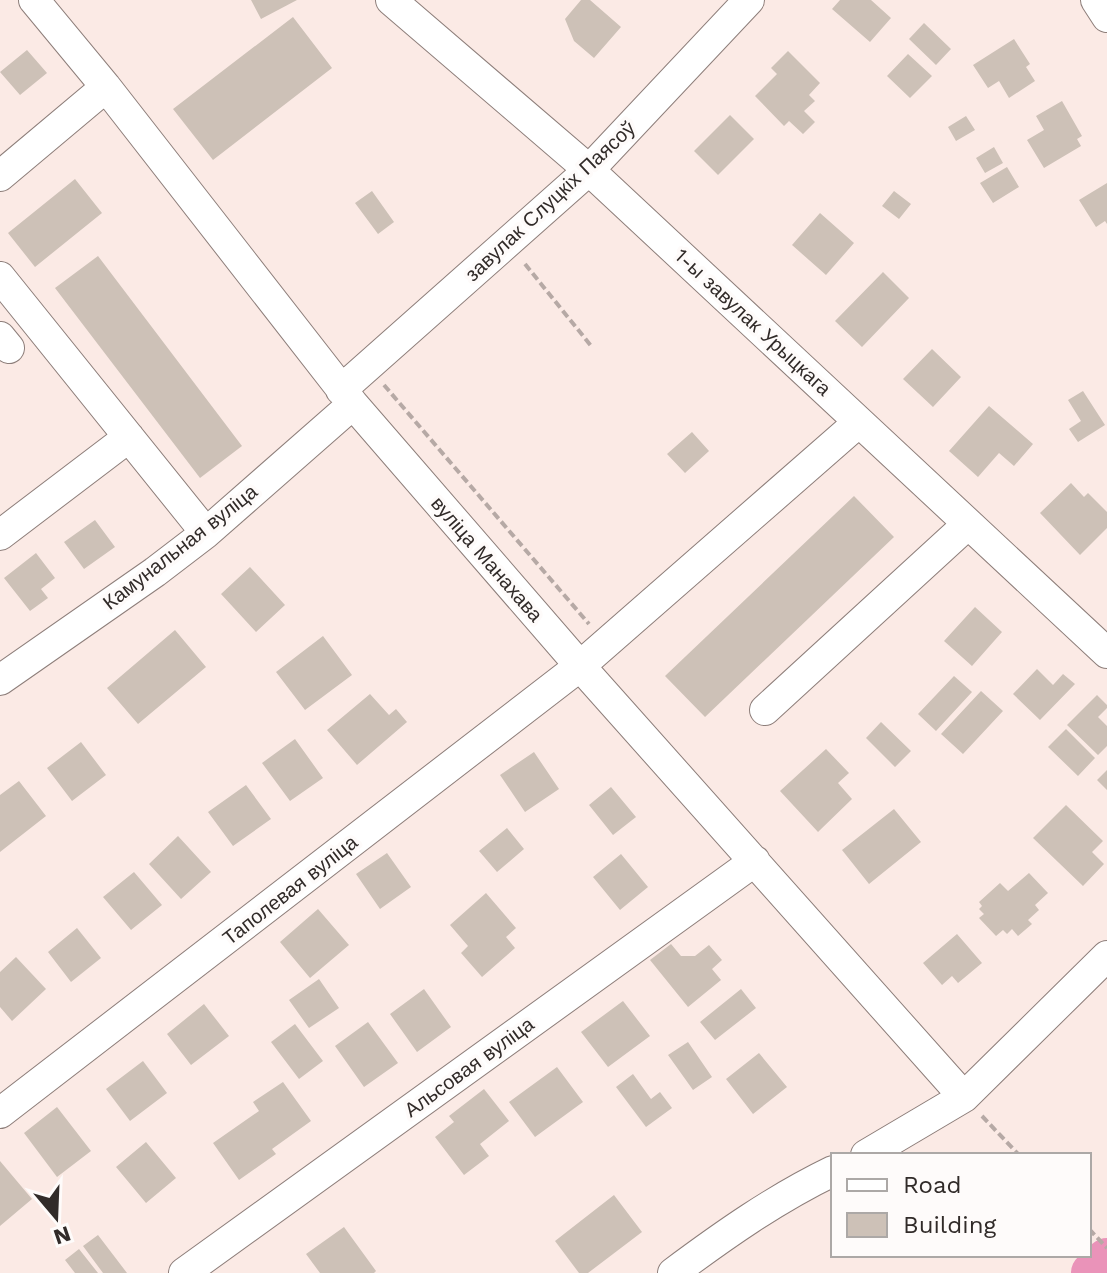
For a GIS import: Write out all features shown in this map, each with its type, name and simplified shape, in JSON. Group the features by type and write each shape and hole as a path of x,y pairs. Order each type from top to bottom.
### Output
{"street":[{"name":"вуліца Манахава","path":"34,0 106,87 347,397 580,666 964,1097"},
{"name":"1-ы завулак Урыцкага","path":"391,0 589,170 1107,653"},
{"name":"завулак Слуцкіх Паясоў","path":"347,397 369,367 589,170 749,0"},
{"path":"1096,0 1107,17"},
{"path":"0,176 106,87"},
{"path":"0,277 206,533"},
{"name":"Камунальная вуліца","path":"0,680 206,533 347,397"},
{"name":"Таполевая вуліца","path":"0,1113 580,666 859,422"},
{"path":"5,521 129,437"},
{"path":"765,710 968,524"},
{"name":"Альсовая вуліца","path":"184,1273 755,861"},
{"path":"869,1153 964,1097 1107,956"},
{"path":"673,1273 739,1225 793,1191 831,1172"}],"path":[{"path":"508,243 592,347"},
{"path":"369,367 607,644"},
{"path":"964,1097 1017,1153"},
{"path":"1091,1231 1107,1248"}],"building":[{"path":"251,0 297,0 261,19"},
{"path":"581,0 590,0 621,27 594,58 574,41 565,19"},
{"path":"840,0 871,0 891,18 870,42 832,9"},
{"path":"293,17 332,68 213,160 173,109"},
{"path":"924,23 951,49 936,65 909,39"},
{"path":"1014,39 1030,64 1026,67 1035,81 1009,98 999,81 988,88 973,65"},
{"path":"27,50 47,73 20,95 0,72"},
{"path":"788,51 820,83 809,95 815,101 804,111 815,122 803,134 789,121 784,126 755,96 777,74 771,68"},
{"path":"908,54 932,76 910,98 887,76"},
{"path":"1062,101 1082,136 1077,139 1081,146 1044,168 1027,140 1044,130 1036,116"},
{"path":"730,115 754,139 718,175 694,151"},
{"path":"966,116 975,130 956,141 948,127"},
{"path":"994,147 1003,163 985,173 976,158"},
{"path":"1007,167 1019,187 993,203 980,183"},
{"path":"75,179 102,213 35,267 8,233"},
{"path":"1107,183 1107,224 1105,221 1096,227 1079,200"},
{"path":"372,191 394,222 378,234 355,203"},
{"path":"894,191 911,204 899,219 882,206"},
{"path":"820,213 854,243 826,275 792,245"},
{"path":"98,256 242,446 200,478 55,288"},
{"path":"883,272 909,298 862,347 835,321"},
{"path":"932,349 961,377 933,407 903,379"},
{"path":"1083,391 1105,425 1078,442 1069,429 1081,421 1068,400"},
{"path":"989,406 1033,444 1014,466 999,453 978,477 949,451"},
{"path":"692,432 709,451 685,473 667,454"},
{"path":"1071,483 1084,497 1088,493 1107,512 1107,528 1080,555 1040,513"},
{"path":"854,496 894,537 705,717 665,676"},
{"path":"95,520 115,547 84,569 64,542"},
{"path":"36,553 55,578 41,589 48,598 30,611 4,578"},
{"path":"250,567 285,605 256,632 221,594"},
{"path":"975,607 1002,632 972,666 944,641"},
{"path":"175,630 206,667 138,724 107,688"},
{"path":"323,636 352,675 305,710 276,672"},
{"path":"1037,669 1053,685 1063,674 1075,684 1040,720 1013,694"},
{"path":"954,676 972,692 936,731 918,714"},
{"path":"981,691 1003,711 963,754 941,734"},
{"path":"370,694 389,715 396,709 407,722 357,765 327,730"},
{"path":"1097,695 1107,705 1098,717 1107,726 1107,746 1098,755 1067,725"},
{"path":"881,722 911,751 895,767 866,738"},
{"path":"1066,729 1095,758 1078,776 1048,747"},
{"path":"295,739 323,778 290,801 262,763"},
{"path":"81,742 106,775 72,801 47,768"},
{"path":"826,749 849,773 838,783 852,799 818,832 780,791"},
{"path":"534,752 559,789 525,812 500,775"},
{"path":"1107,770 1107,790 1097,780"},
{"path":"19,781 46,816 0,852 0,795"},
{"path":"246,785 271,819 233,846 208,812"},
{"path":"611,787 636,817 613,835 589,805"},
{"path":"1066,805 1103,841 1092,852 1104,864 1083,886 1033,838"},
{"path":"894,809 921,842 869,884 842,850"},
{"path":"507,828 524,849 497,872 479,851"},
{"path":"178,836 211,872 181,899 149,864"},
{"path":"387,853 411,887 380,909 356,874"},
{"path":"621,854 648,887 620,910 593,877"},
{"path":"134,872 162,905 131,930 103,897"},
{"path":"1029,873 1048,893 1035,905 1039,910 1028,920 1032,924 1018,936 1012,929 1007,934 1003,930 996,936 979,918 984,914 979,909 982,906 979,902 1000,883 1008,891"},
{"path":"486,893 516,928 506,937 515,948 482,977 461,953 468,946 450,925"},
{"path":"318,909 349,945 310,978 280,942"},
{"path":"77,928 101,958 71,982 48,952"},
{"path":"957,934 982,963 958,983 952,976 942,985 923,963"},
{"path":"671,944 681,956 695,956 709,945 722,960 712,969 721,980 688,1007 650,960"},
{"path":"16,957 46,989 12,1021 0,1007 0,972"},
{"path":"319,979 339,1008 309,1028 289,1000"},
{"path":"424,989 451,1027 417,1052 390,1014"},
{"path":"741,989 756,1008 715,1040 700,1022"},
{"path":"623,1001 650,1036 608,1067 581,1032"},
{"path":"204,1004 229,1036 191,1065 167,1034"},
{"path":"368,1022 398,1063 364,1087 335,1046"},
{"path":"295,1024 323,1061 299,1079 271,1042"},
{"path":"688,1042 712,1077 693,1090 668,1055"},
{"path":"759,1053 787,1087 753,1114 726,1079"},
{"path":"143,1061 167,1093 130,1121 106,1089"},
{"path":"557,1067 583,1102 535,1137 509,1102"},
{"path":"633,1074 651,1099 660,1092 672,1108 646,1127 616,1087"},
{"path":"283,1082 311,1121 272,1149 276,1154 239,1180 213,1143 259,1111 253,1102"},
{"path":"484,1089 509,1121 480,1144 489,1156 464,1175 435,1137 454,1122 449,1116"},
{"path":"57,1107 91,1151 57,1177 24,1133"},
{"path":"146,1142 176,1178 146,1203 116,1167"},
{"path":"0,1161 32,1199 0,1226"},
{"path":"614,1195 642,1232 588,1273 579,1273 555,1241"},
{"path":"344,1227 376,1271 374,1273 320,1273 306,1254"},
{"path":"98,1235 127,1273 103,1273 83,1246"},
{"path":"79,1249 98,1273 75,1273 65,1260"}],"waterway":[{"path":"1093,1273 1107,1260"}]}
